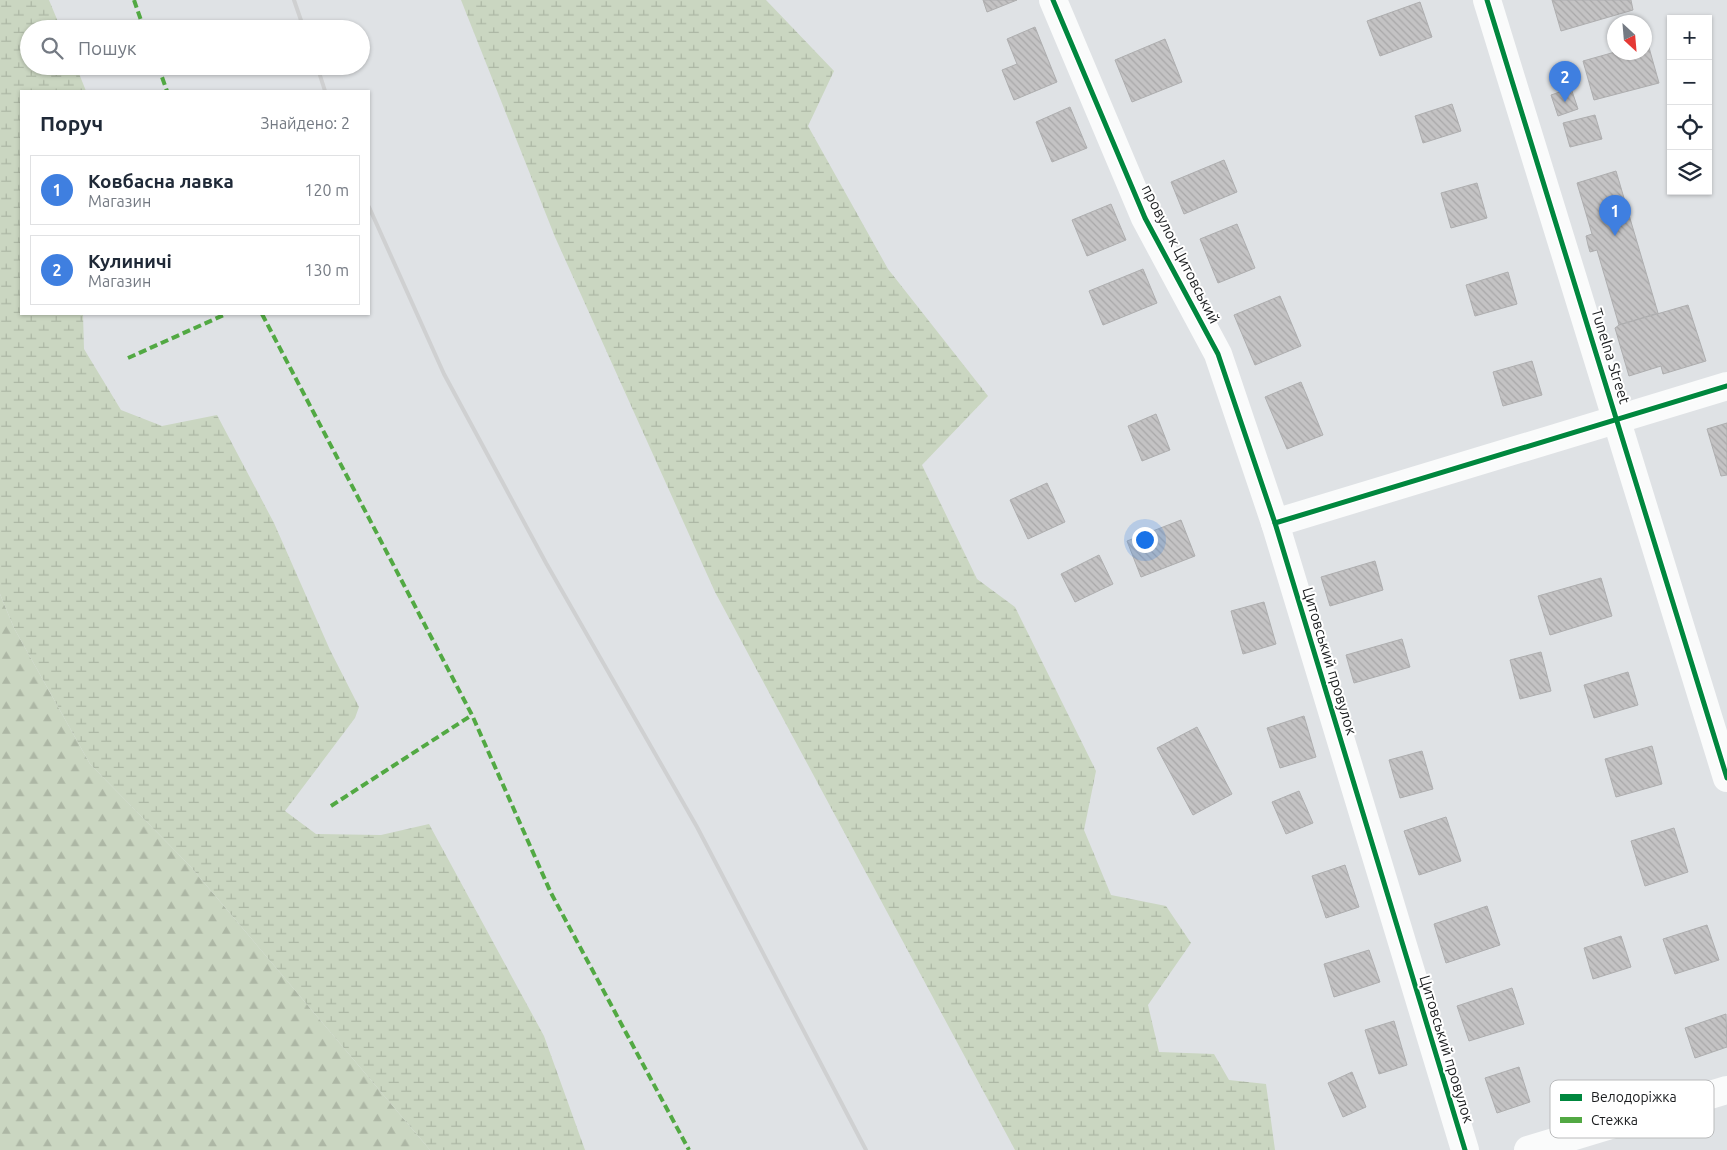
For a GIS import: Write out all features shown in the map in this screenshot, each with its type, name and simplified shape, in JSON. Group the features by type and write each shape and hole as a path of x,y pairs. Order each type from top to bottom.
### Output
{"street":[{"name":"провулок Цитовський","path":"1053,0 1145,218 1218,354 1275,523"},
{"name":"Tunelna Street","path":"1487,0 1618,419 1727,778"},
{"path":"1275,523 1727,386"},
{"name":"Цитовський провулок","path":"1275,523 1465,1150"},
{"path":"1714,1094 1727,1090"},
{"path":"1528,1150 1568,1138"}],"green space":[{"path":"0,0 49,0 57,20 20,20 20,75 80,75 86,90 20,90 20,315 83,315 84,349 121,410 162,426 217,415 274,523 330,650 359,707 355,718 285,811 316,834 381,835 429,824 544,1036 585,1150 430,1150 190,866 90,764 14,628 0,594"},
{"path":"461,0 766,0 834,71 808,126 888,269 988,396 922,465 977,579 1015,607 1096,771 1084,830 1111,895 1166,906 1191,943 1148,1005 1159,1052 1214,1054 1229,1080 1266,1084 1275,1150 1015,1150 715,592 555,237"},
{"path":"0,594 14,628 90,764 190,866 430,1150 0,1150"}],"building":[{"path":"983,0 1017,0 987,12"},
{"path":"1552,0 1631,0 1633,10 1616,15 1607,15 1607,18 1561,31"},
{"path":"1420,2 1432,37 1380,56 1367,21"},
{"path":"1035,27 1057,82 1014,100 1002,70 1017,64 1007,39"},
{"path":"1165,39 1182,82 1132,102 1115,60"},
{"path":"1607,54 1607,60 1652,60 1652,58 1659,83 1594,100 1583,61"},
{"path":"1571,88 1578,109 1558,116 1551,95"},
{"path":"1452,104 1461,131 1423,143 1415,116"},
{"path":"1070,107 1087,148 1052,162 1036,122"},
{"path":"1595,115 1602,139 1570,147 1563,123"},
{"path":"1224,160 1237,192 1184,214 1171,182"},
{"path":"1616,171 1658,313 1619,325 1597,250 1590,252 1586,236 1592,234 1577,183"},
{"path":"1477,183 1487,218 1451,228 1441,193"},
{"path":"1111,204 1126,240 1087,256 1072,220"},
{"path":"1237,224 1255,268 1218,283 1200,239"},
{"path":"1143,269 1157,303 1103,325 1089,291"},
{"path":"1508,272 1517,304 1475,316 1466,285"},
{"path":"1280,296 1301,346 1255,365 1234,315"},
{"path":"1688,305 1706,361 1663,374 1661,366 1629,376 1615,328 1619,325"},
{"path":"1532,361 1542,395 1503,406 1493,372"},
{"path":"1301,382 1323,435 1287,449 1265,397"},
{"path":"1156,414 1170,450 1142,461 1128,426"},
{"path":"1727,423 1727,475 1721,476 1707,429"},
{"path":"1047,483 1065,522 1028,539 1010,500"},
{"path":"1181,520 1195,556 1141,577 1127,541"},
{"path":"1099,555 1113,584 1075,602 1061,574"},
{"path":"1375,561 1383,590 1330,606 1321,577"},
{"path":"1601,578 1612,616 1550,635 1538,596"},
{"path":"1264,602 1276,644 1243,654 1231,611"},
{"path":"1402,639 1410,667 1354,683 1346,655"},
{"path":"1541,652 1551,691 1520,699 1510,660"},
{"path":"1628,672 1638,705 1594,718 1584,685"},
{"path":"1304,716 1316,757 1280,768 1267,728"},
{"path":"1197,727 1232,794 1193,815 1157,748"},
{"path":"1652,746 1662,784 1616,797 1605,759"},
{"path":"1422,751 1433,789 1400,798 1389,760"},
{"path":"1299,791 1313,823 1286,834 1272,802"},
{"path":"1446,817 1461,861 1419,875 1404,831"},
{"path":"1674,828 1688,872 1645,886 1631,841"},
{"path":"1345,865 1359,907 1326,918 1312,876"},
{"path":"1487,906 1500,945 1446,963 1434,924"},
{"path":"1707,925 1719,960 1675,974 1663,939"},
{"path":"1621,936 1631,967 1593,979 1584,948"},
{"path":"1369,950 1380,982 1334,997 1324,964"},
{"path":"1512,988 1524,1024 1469,1041 1457,1006"},
{"path":"1726,1014 1727,1047 1695,1058 1685,1028"},
{"path":"1394,1021 1407,1065 1379,1074 1365,1030"},
{"path":"1519,1067 1530,1102 1497,1113 1485,1078"},
{"path":"1352,1072 1366,1107 1343,1117 1328,1083"}],"railway":[{"path":"294,0 301,20"},
{"path":"320,75 325,90"},
{"path":"370,209 444,374 546,563 697,827 866,1150"}],"marked path":[{"path":"134,0 141,20"},
{"path":"161,75 167,90"},
{"path":"128,358 224,315"},
{"path":"263,315 472,715 551,893 689,1150"},
{"path":"331,806 472,715"}],"cycle path":[{"path":"1053,0 1145,218 1218,354 1275,523 1465,1150"},
{"path":"1487,0 1727,778"},
{"path":"1275,523 1727,386"}],"place":[{"name":"Кулиничі","path":"1565,102"},
{"name":"Ковбасна лавка","path":"1615,236"}]}
